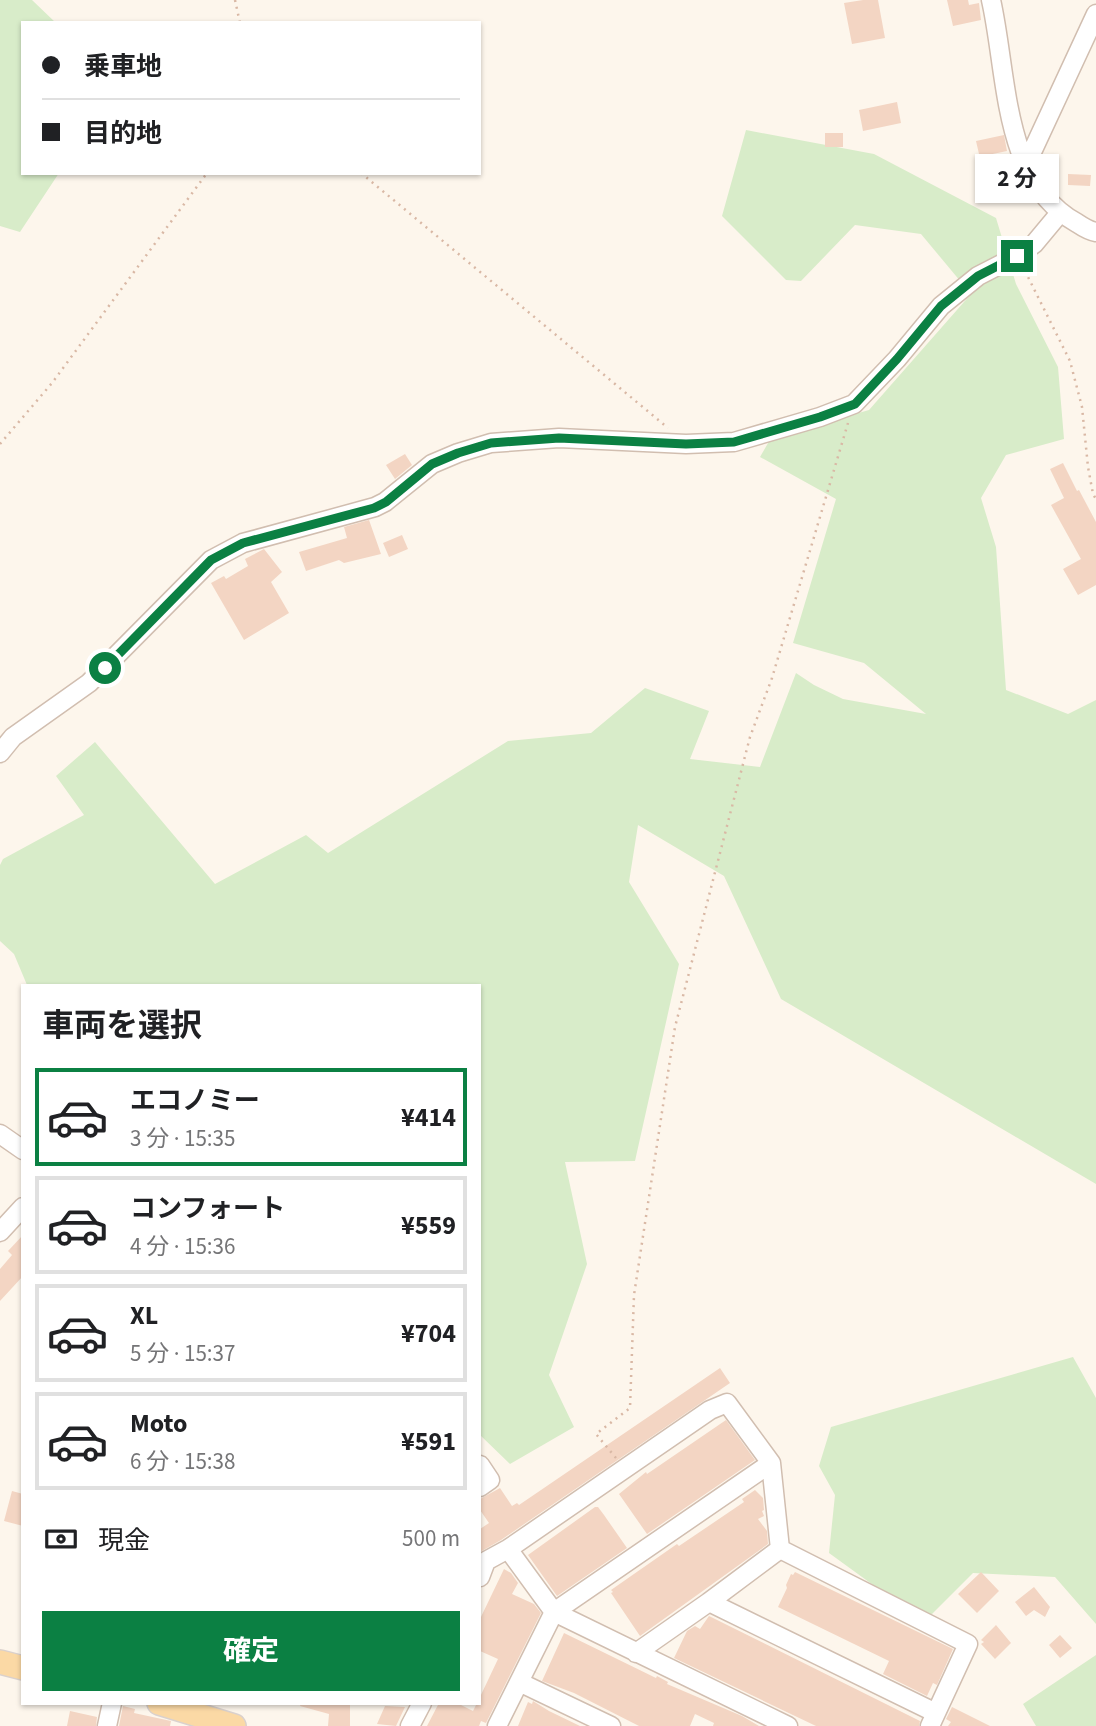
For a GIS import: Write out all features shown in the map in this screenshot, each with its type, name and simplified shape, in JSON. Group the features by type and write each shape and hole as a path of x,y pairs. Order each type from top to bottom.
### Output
{"main road":[{"path":"0,1662 21,1667"},
{"path":"166,1705 234,1726"}],"street":[{"path":"991,0 1013,133 1025,167 1037,188 1059,214 1096,232"},
{"path":"1025,167 1096,14"},
{"path":"0,753 13,737 89,683 211,560 243,543 374,508 386,502 432,464 491,443 559,438 686,444 734,442 855,404 941,306 978,276 1034,244 1059,214"},
{"path":"0,1134 21,1149"},
{"path":"0,1231 21,1209"},
{"path":"481,1574 486,1561 508,1549 709,1409 727,1403 771,1464 779,1549"},
{"path":"497,1726 554,1612 771,1464"},
{"path":"481,1467 489,1480 481,1486"},
{"path":"508,1549 554,1612 777,1724"},
{"path":"636,1653 779,1549"},
{"path":"709,1602 933,1720 968,1644 779,1549"},
{"path":"519,1682 611,1726"},
{"path":"107,1726 112,1705"},
{"path":"410,1726 421,1705"}],"path":[{"path":"235,0 240,21"},
{"path":"0,444 52,383 207,175"},
{"path":"363,175 686,444"},
{"path":"1017,256 1070,361 1082,407 1088,467 1096,499"},
{"path":"624,1468 596,1434 630,1408 634,1295 674,1027 750,737 772,678 855,404"}],"green space":[{"path":"0,0 32,0 54,21 21,21 21,175 58,175 20,232 0,226"},
{"path":"746,130 874,154 996,218 1016,284 1058,367 1064,439 1006,455 981,498 996,547 1006,690 1068,714 1096,700 1096,1184 781,999 724,876 638,825 629,882 679,964 635,1161 565,1162 587,1264 549,1375 574,1427 510,1464 481,1436 481,984 27,984 14,954 0,941 0,865 3,859 84,815 56,776 95,742 215,884 306,835 328,853 508,741 591,733 645,688 709,711 690,759 760,767 796,673 843,699 926,714 864,663 793,643 836,499 760,457 771,438 869,410 971,294 921,234 855,225 801,281 786,280 722,216"},
{"path":"1073,1357 1096,1398 1096,1624 1055,1577 973,1573 924,1622 829,1553 835,1495 819,1466 831,1427"},
{"path":"1096,1655 1096,1726 1036,1726 1023,1704"}],"building":[{"path":"878,0 885,38 852,44 844,3"},
{"path":"947,0 968,0 969,5 979,3 981,20 953,26"},
{"path":"897,102 901,123 863,131 859,110"},
{"path":"825,133 843,133 843,147 825,147"},
{"path":"1004,135 1007,151 983,156 979,154 976,141"},
{"path":"1068,174 1091,175 1090,186 1068,185"},
{"path":"1018,176 1019,194 998,194 998,177"},
{"path":"405,454 412,465 395,479 386,465"},
{"path":"1063,463 1096,522 1096,585 1078,595 1063,569 1081,559 1051,505 1064,498 1050,469"},
{"path":"369,520 381,554 344,563 339,560 306,571 299,552 347,538 344,527"},
{"path":"402,535 408,549 389,557 383,543"},
{"path":"264,549 282,572 271,582 289,613 244,640 211,583 224,576 226,579 248,566 245,559"},
{"path":"21,1237 21,1278 0,1301 0,1269 12,1255 8,1251"},
{"path":"720,1368 730,1383 481,1551 481,1528 489,1523 481,1511 481,1498 500,1488 512,1506 517,1503 519,1505"},
{"path":"726,1420 755,1460 647,1534 619,1494 646,1472 647,1474"},
{"path":"755,1490 763,1498 764,1516 758,1519 767,1531 768,1544 640,1636 611,1590 744,1502 742,1499"},
{"path":"12,1491 21,1493 21,1525 4,1521"},
{"path":"598,1507 627,1548 557,1596 528,1555"},
{"path":"504,1569 511,1573 518,1583 512,1594 534,1604 541,1613 486,1723 481,1721 479,1726 427,1726 438,1705 461,1705 473,1711 476,1705 481,1705 481,1695 498,1659 481,1651 481,1617"},
{"path":"795,1572 953,1649 937,1685 933,1683 927,1696 883,1674 889,1661 778,1607 791,1574"},
{"path":"981,1572 999,1591 977,1613 958,1594"},
{"path":"1034,1587 1050,1607 1045,1617 1034,1610 1026,1616 1015,1602"},
{"path":"709,1616 920,1721 919,1726 816,1726 674,1658 687,1631 695,1626 700,1629"},
{"path":"996,1625 1011,1643 995,1659 981,1644 984,1642 981,1640"},
{"path":"564,1633 759,1726 713,1726 714,1723 695,1714 690,1726 639,1726 574,1693 542,1681"},
{"path":"1060,1635 1072,1648 1060,1658 1049,1645"},
{"path":"533,1701 580,1726 518,1726 528,1702 532,1704"},
{"path":"350,1705 350,1726 328,1726 329,1714 300,1706"},
{"path":"123,1706 135,1709 134,1713 171,1721 170,1726 119,1726"},
{"path":"385,1706 405,1707 396,1726 377,1724"},
{"path":"952,1707 990,1726 948,1726 951,1722 946,1719"},
{"path":"70,1711 97,1717 96,1726 67,1726"}],"route":[{"path":"105,668 211,560 243,543 374,508 386,502 432,464 458,453 491,443 559,438 686,444 734,442 855,404 941,306 978,276 1017,256"}]}
